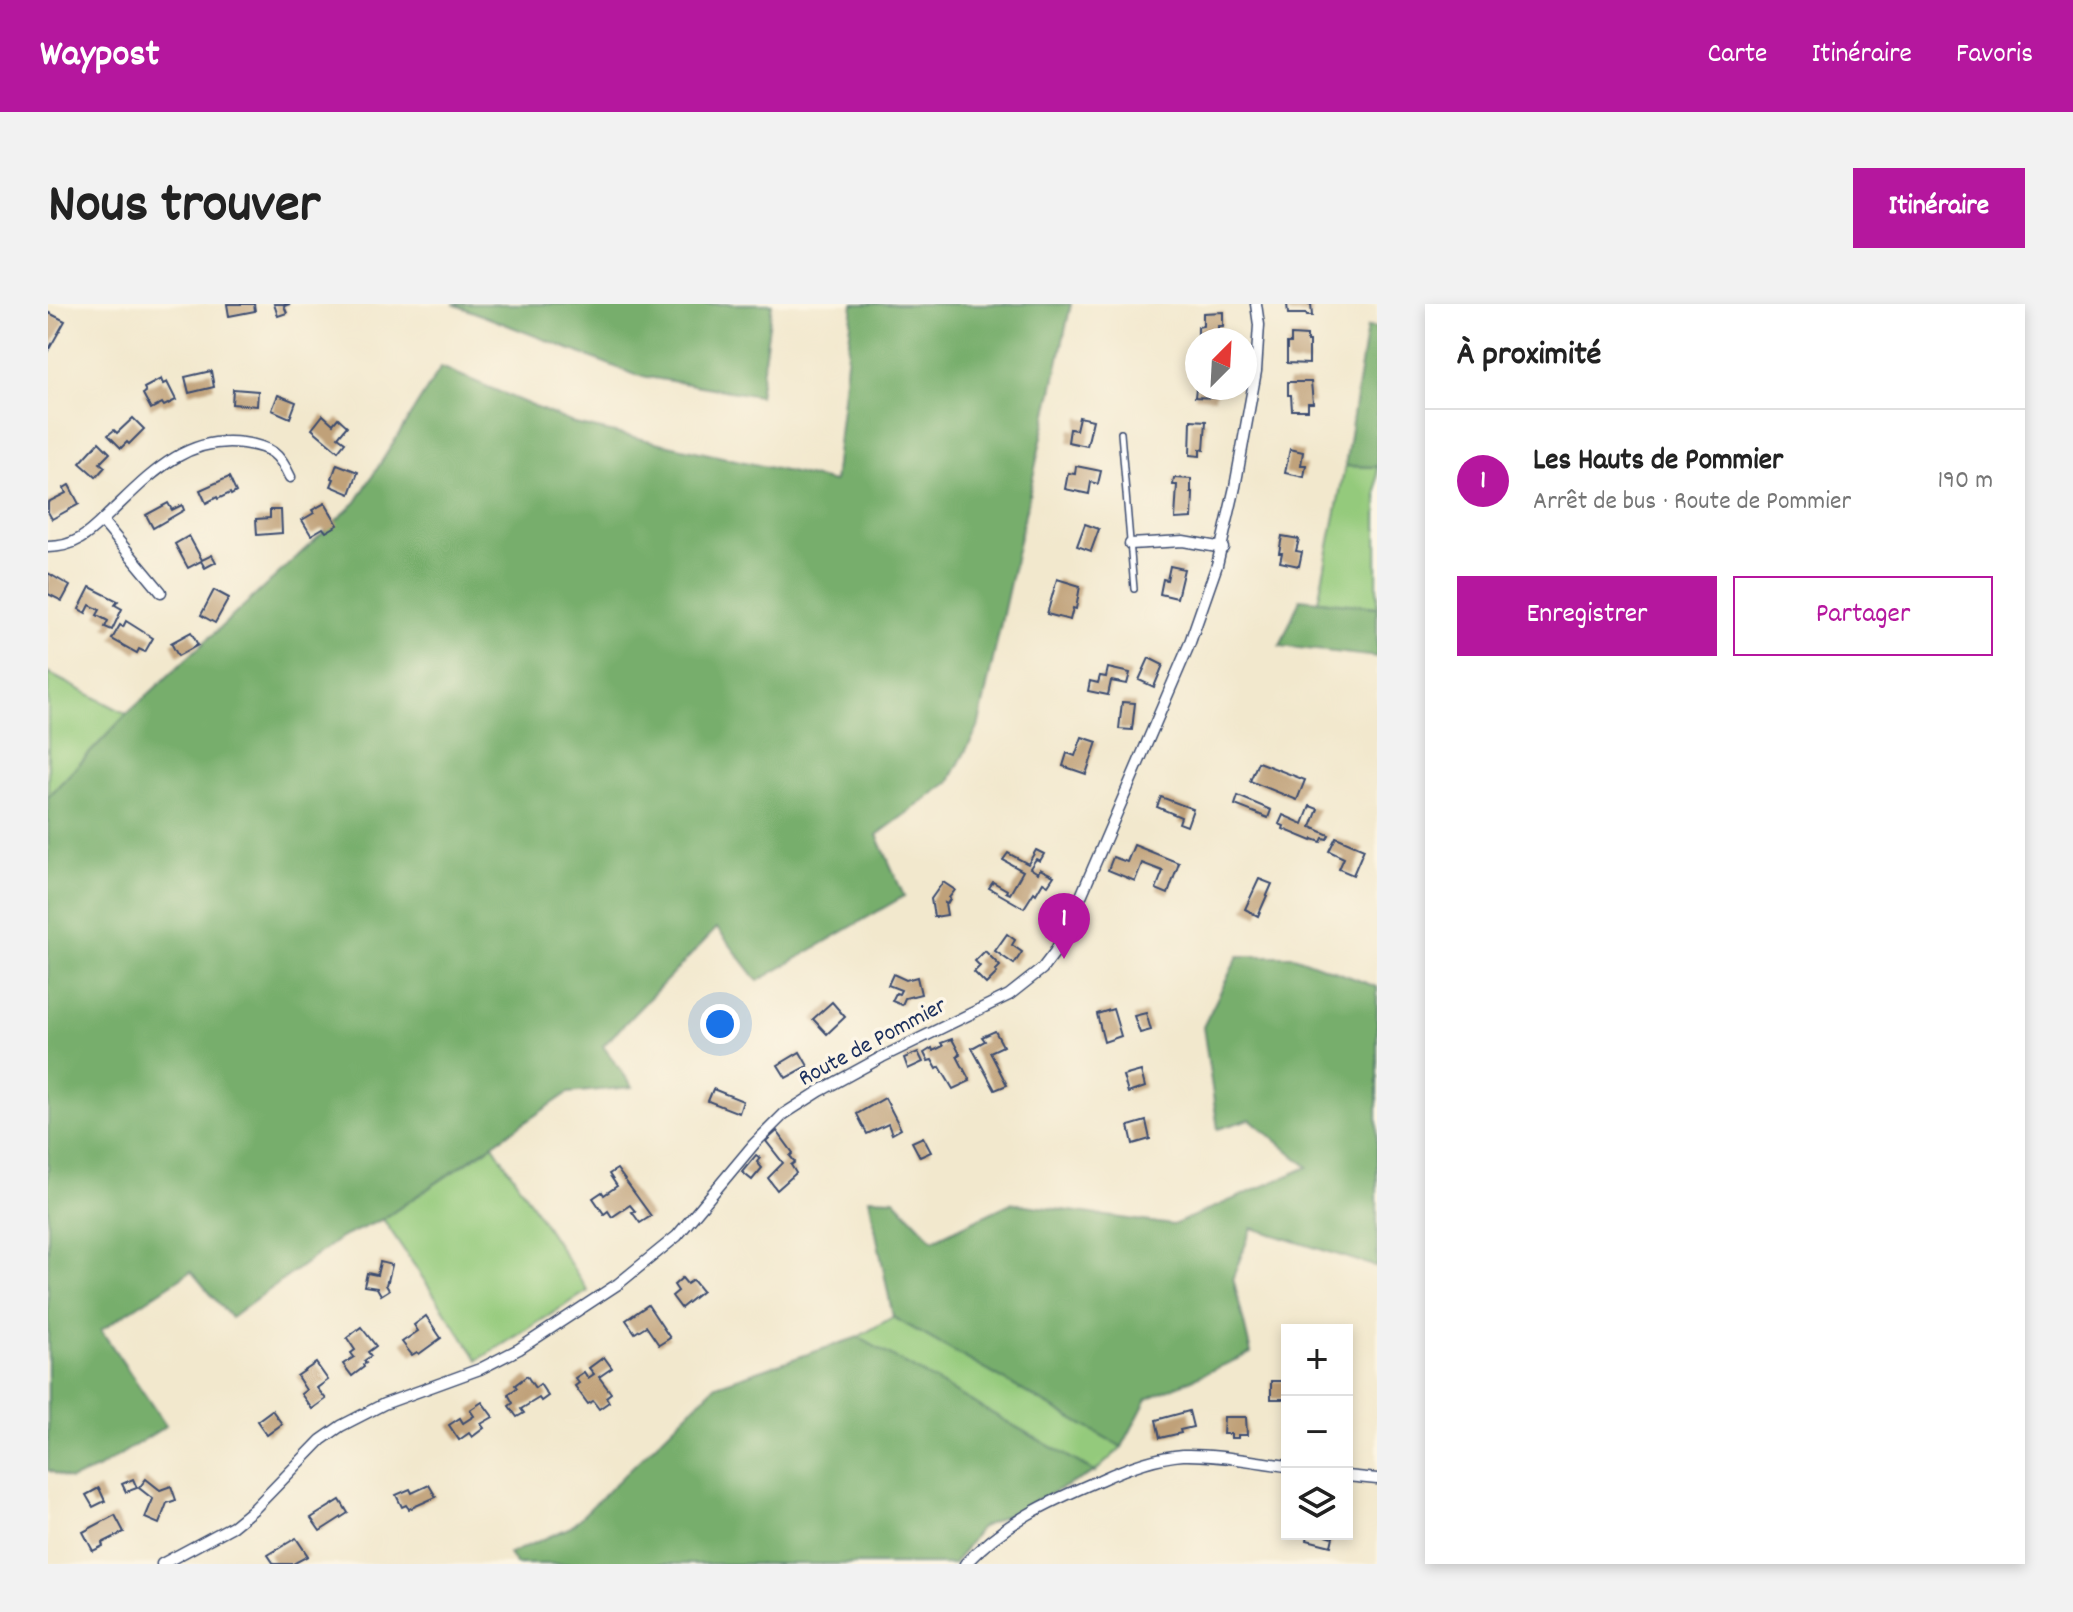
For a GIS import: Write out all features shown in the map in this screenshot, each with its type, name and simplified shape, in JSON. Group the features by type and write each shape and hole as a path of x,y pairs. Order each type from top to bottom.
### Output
{"street":[{"name":"Route de Pommier","path":"162,1564 233,1526 255,1508 321,1440 341,1426 384,1404 480,1369 618,1284 677,1236 754,1144 784,1114 882,1057 1009,995 1028,981 1055,952 1144,751 1205,604 1223,548 1256,371 1259,325 1256,304"},
{"path":"48,547 82,539 144,481 185,451 219,441 256,445 270,451 281,458 290,477"},
{"path":"102,521 161,592"},
{"path":"1130,544 1183,541 1223,548"},
{"path":"965,1564 995,1535 1032,1510 1128,1468 1181,1455 1281,1465"},
{"path":"1353,1477 1377,1479"}],"lane":[{"path":"1121,433 1134,589"}],"green space":[{"path":"453,304 772,304 759,396 636,375"},
{"path":"853,304 1071,304 978,728 949,782 877,835 904,896 758,981 717,928 603,1046 633,1087 568,1093 383,1219 340,1238 231,1318 191,1271 101,1330 166,1426 97,1469 70,1480 48,1470 48,797 127,714 356,502 441,367 575,424 834,482"},
{"path":"1367,327 1377,328 1377,467 1345,466"},
{"path":"1345,466 1377,467 1377,607 1318,601"},
{"path":"1300,599 1377,607 1377,657 1280,646"},
{"path":"48,673 127,714 48,797"},
{"path":"1238,956 1294,956 1377,987 1377,1267 1252,1228 1233,1277 1251,1353 1147,1399 1122,1447 893,1317 869,1198 894,1199 933,1240 1011,1203 1173,1225 1308,1167 1250,1119 1218,1129 1203,1027"},
{"path":"493,1145 588,1291 478,1360 383,1219"},
{"path":"893,1317 1122,1447 1095,1472 858,1337"},
{"path":"858,1337 1095,1472 980,1528 954,1564 516,1564 509,1554 571,1527 716,1385"}],"building":[{"path":"227,304 254,304 255,311 229,316"},
{"path":"274,304 290,304 284,306 287,313 278,316"},
{"path":"1287,304 1311,304 1312,316 1288,314"},
{"path":"1223,312 1223,326 1198,328 1203,326 1203,313"},
{"path":"49,313 65,321 48,351 48,316"},
{"path":"1291,335 1307,336 1309,364 1287,363 1287,343 1291,343"},
{"path":"211,371 214,387 189,393 185,377"},
{"path":"161,379 163,384 167,382 176,400 151,409 143,394 146,392 144,388"},
{"path":"1288,382 1311,382 1313,403 1308,403 1308,410 1292,410"},
{"path":"233,389 258,391 257,406 232,404"},
{"path":"278,395 296,402 290,418 272,410"},
{"path":"323,415 333,424 338,418 347,426 338,437 345,442 338,451 312,429"},
{"path":"1079,417 1093,420 1087,446 1068,442 1070,429 1076,430"},
{"path":"133,418 144,429 121,448 108,435 114,430 117,433"},
{"path":"1191,420 1206,421 1204,450 1200,449 1200,456 1190,455"},
{"path":"99,442 110,453 100,463 105,467 96,477 80,463"},
{"path":"1290,449 1303,452 1301,465 1306,465 1304,477 1285,473"},
{"path":"337,464 358,472 350,494 331,486"},
{"path":"1076,466 1101,471 1098,484 1091,482 1089,494 1065,489 1068,473 1075,474"},
{"path":"229,477 236,492 206,503 200,490"},
{"path":"1174,478 1191,479 1192,518 1175,519 1177,485 1173,485"},
{"path":"69,485 79,504 52,519 48,502 66,493 64,488"},
{"path":"168,503 172,510 182,505 184,510 153,528 146,515"},
{"path":"325,503 338,525 311,535 302,520"},
{"path":"270,510 281,510 282,533 257,535 256,519 270,518"},
{"path":"1085,524 1099,529 1091,551 1077,546"},
{"path":"189,536 202,560 212,555 216,562 205,568 201,561 188,568 175,544"},
{"path":"1282,536 1299,539 1296,551 1302,552 1299,566 1280,562"},
{"path":"1170,566 1184,569 1177,598 1160,594"},
{"path":"48,573 70,586 62,601 48,594"},
{"path":"1057,579 1080,586 1076,609 1073,608 1070,620 1047,614"},
{"path":"90,587 118,601 115,605 122,609 112,630 105,627 108,621 97,615 100,610 90,605 86,613 79,609"},
{"path":"214,590 229,598 215,623 201,615"},
{"path":"126,621 153,638 145,652 139,649 137,653 112,639"},
{"path":"191,632 198,645 178,656 171,643"},
{"path":"1149,658 1163,665 1154,687 1139,680"},
{"path":"1108,668 1130,673 1127,684 1111,681 1108,695 1088,691 1090,681 1098,683 1100,676 1106,677"},
{"path":"1122,702 1135,703 1132,730 1119,729"},
{"path":"1082,737 1097,742 1086,774 1063,766 1067,753 1075,756"},
{"path":"1258,762 1305,780 1297,800 1250,781"},
{"path":"1238,796 1271,810 1268,818 1235,805"},
{"path":"1161,797 1193,809 1187,826 1179,823 1181,817 1157,807"},
{"path":"1310,806 1318,809 1311,827 1329,835 1321,842 1283,829 1284,826 1279,824 1283,815 1303,824"},
{"path":"1336,837 1364,849 1353,875 1339,869 1344,858 1329,851"},
{"path":"1134,845 1179,863 1168,894 1156,889 1163,871 1142,863 1135,881 1108,870 1113,857 1127,862"},
{"path":"1036,850 1044,854 1030,868 1054,876 1048,885 1043,882 1024,908 989,888 993,882 1010,894 1023,871 1003,860 1008,853 1028,864"},
{"path":"1259,879 1272,884 1258,916 1245,909"},
{"path":"943,882 955,890 945,903 947,915 934,917 931,899"},
{"path":"1007,934 1015,940 1012,945 1022,952 1014,964 995,951"},
{"path":"985,951 1000,966 986,984 974,972 980,966 975,961"},
{"path":"893,974 906,980 917,977 921,994 905,998 902,1005 892,1001 901,990 888,985"},
{"path":"832,1002 845,1017 827,1034 813,1019"},
{"path":"1113,1009 1121,1036 1104,1042 1097,1014"},
{"path":"1146,1013 1151,1030 1140,1033 1134,1016"},
{"path":"995,1031 1003,1046 990,1052 1007,1085 995,1090 972,1048 985,1041 982,1037"},
{"path":"952,1039 970,1081 953,1089 940,1067 937,1069 924,1053"},
{"path":"800,1052 808,1066 786,1078 778,1065"},
{"path":"918,1052 923,1062 908,1069 904,1058"},
{"path":"1141,1071 1145,1087 1128,1093 1123,1076"},
{"path":"713,1089 743,1101 739,1113 708,1101"},
{"path":"885,1098 901,1129 892,1134 888,1124 867,1134 857,1114"},
{"path":"1146,1121 1150,1139 1133,1144 1129,1126"},
{"path":"777,1131 793,1153 790,1156 795,1162 791,1165 796,1173 777,1190 768,1178 783,1163 766,1141"},
{"path":"923,1137 931,1152 920,1157 912,1142"},
{"path":"756,1155 762,1168 752,1180 742,1172"},
{"path":"617,1169 651,1216 640,1223 630,1205 612,1217 608,1211 604,1214 593,1198 617,1186 609,1174"},
{"path":"380,1262 392,1265 386,1285 389,1290 381,1295 377,1288 364,1286 367,1273 377,1275"},
{"path":"682,1278 687,1284 693,1280 702,1291 681,1308 672,1296 678,1291 674,1285"},
{"path":"648,1305 670,1338 659,1345 646,1326 635,1333 626,1320"},
{"path":"426,1316 441,1338 419,1354 412,1355 402,1342 418,1331 414,1325"},
{"path":"361,1327 376,1346 368,1352 371,1356 364,1361 364,1367 352,1376 343,1364 354,1357 351,1353 355,1350 347,1338"},
{"path":"604,1357 612,1368 599,1377 611,1393 606,1397 609,1402 599,1409 593,1401 588,1404 575,1386 579,1383 575,1378 584,1372 588,1378 594,1374 589,1368"},
{"path":"316,1363 328,1380 317,1388 326,1399 312,1409 301,1394 306,1390 297,1376"},
{"path":"527,1376 535,1388 540,1384 548,1396 521,1409 524,1413 517,1417 509,1406 513,1403 508,1394"},
{"path":"1271,1381 1281,1381 1281,1399 1271,1399"},
{"path":"482,1402 493,1417 481,1424 484,1428 472,1437 469,1433 459,1440 449,1425 460,1418 463,1423 474,1416 470,1410"},
{"path":"272,1410 282,1424 267,1435 257,1421"},
{"path":"1189,1411 1193,1427 1160,1438 1156,1420"},
{"path":"1224,1417 1246,1417 1247,1435 1231,1438 1231,1434 1223,1434"},
{"path":"133,1479 137,1488 126,1492 122,1484"},
{"path":"146,1479 160,1490 171,1486 176,1500 167,1503 159,1524 145,1518 153,1499 139,1488"},
{"path":"429,1485 436,1497 409,1509 406,1505 402,1507 396,1495 410,1489 412,1493"},
{"path":"99,1488 105,1501 93,1507 86,1495"},
{"path":"340,1500 348,1513 320,1531 311,1518"},
{"path":"115,1515 124,1532 93,1551 83,1532"},
{"path":"296,1538 308,1556 293,1564 274,1564 268,1555"},
{"path":"1307,1540 1332,1540 1331,1546"}],"place":[{"name":"Les Hauts de Pommier","path":"1064,959"}]}
